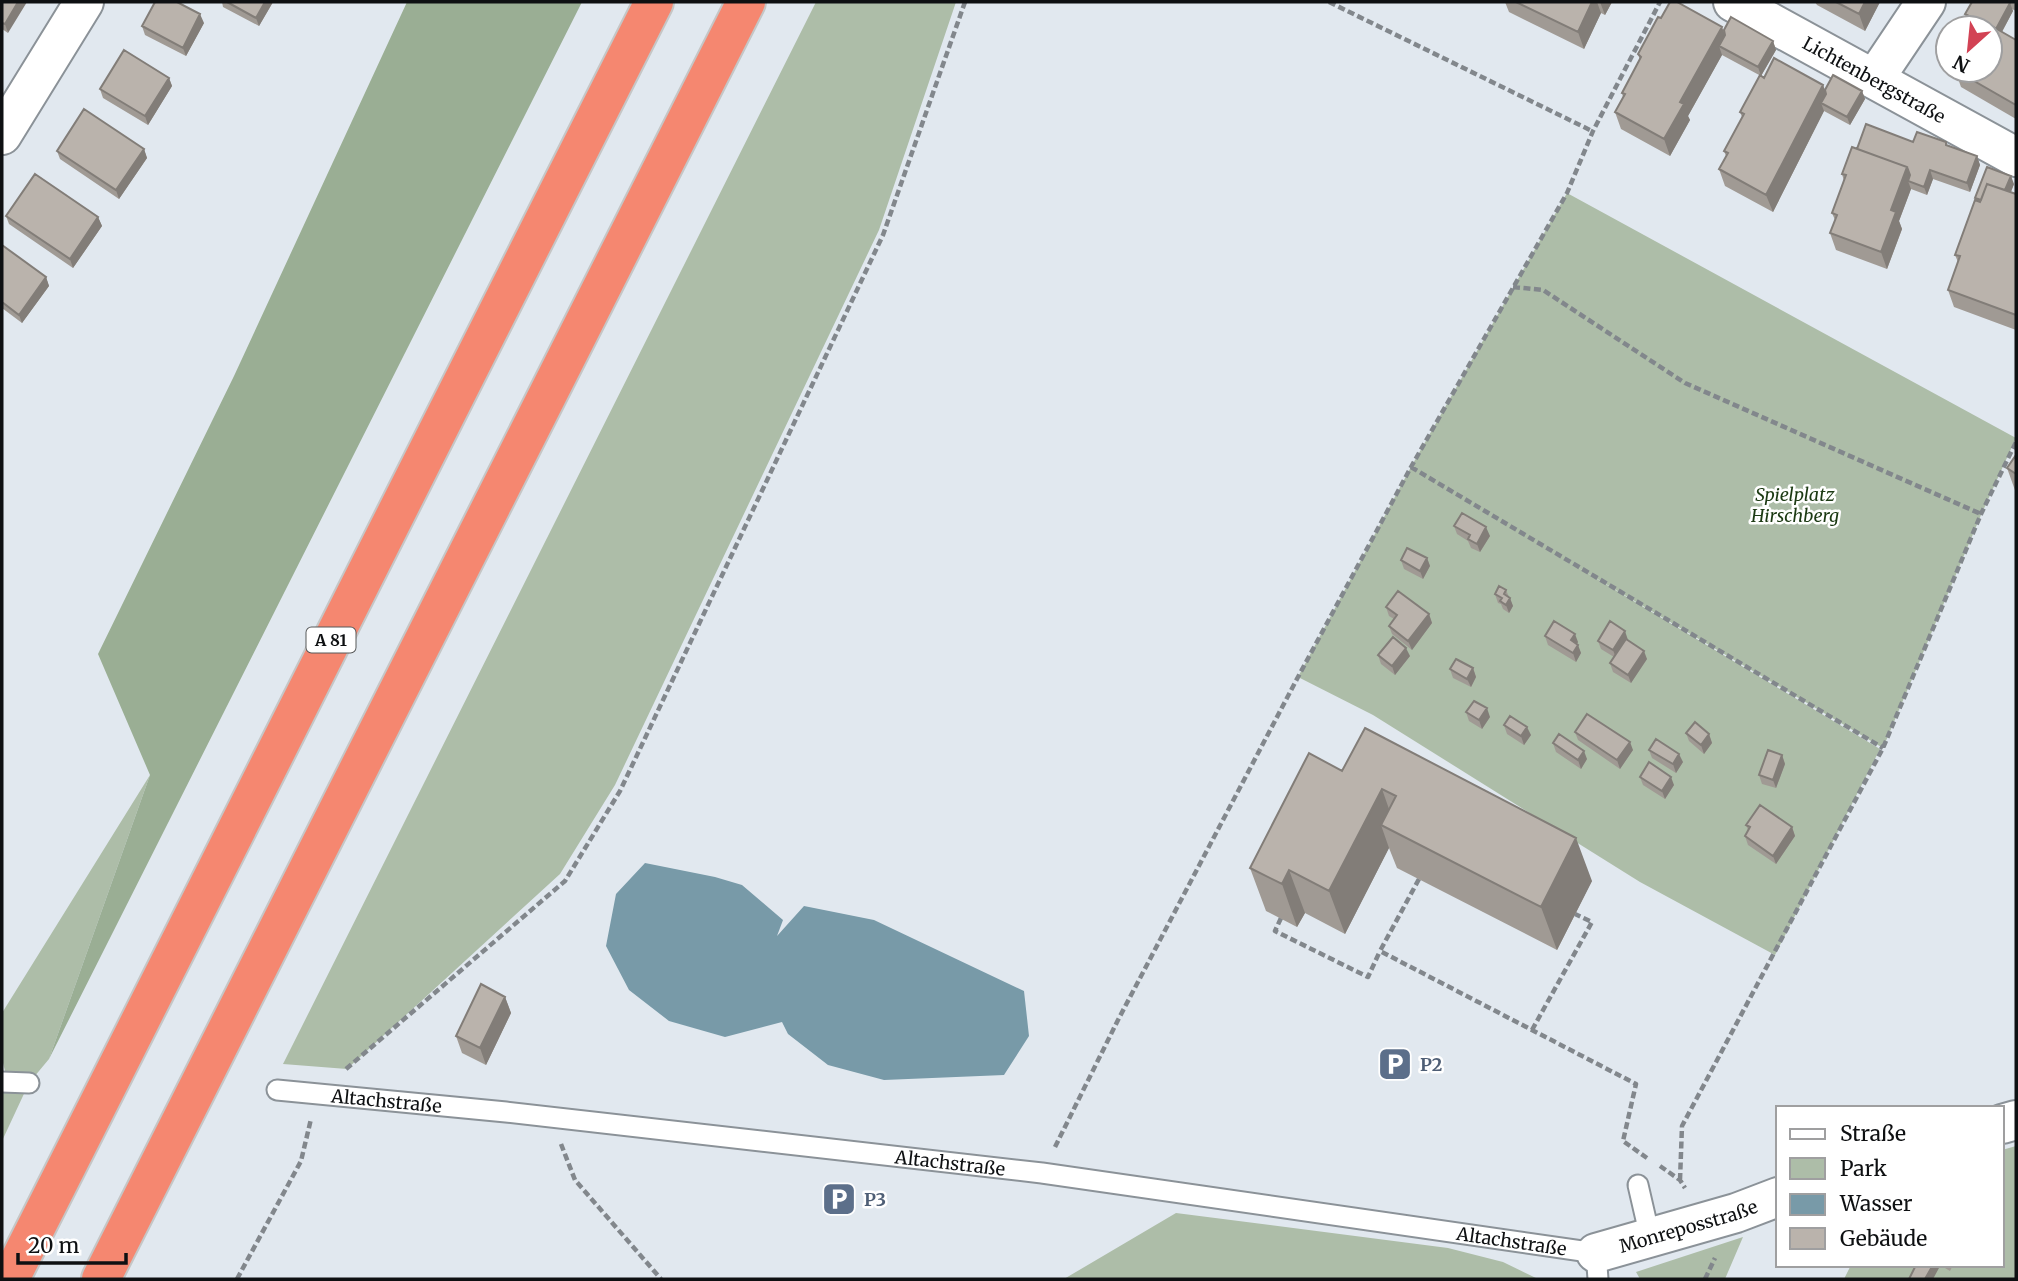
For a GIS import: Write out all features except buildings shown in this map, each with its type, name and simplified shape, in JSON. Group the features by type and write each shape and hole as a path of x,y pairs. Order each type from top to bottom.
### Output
{"highway":[{"name":"A 81","path":"10,1279 654,2"},
{"path":"102,1279 746,2"}],"street":[{"path":"2,135 84,2"},
{"name":"Lichtenbergstraße","path":"1733,2 2016,157"},
{"path":"1875,78 1926,2"},
{"name":"Monreposstraße","path":"1597,1266 1650,1237 1736,1213 1776,1198"}],"lane":[{"path":"2,1082 29,1083"},
{"name":"Altachstraße","path":"276,1090 551,1117 1042,1173 1597,1266"},
{"path":"1638,1185 1650,1237"}],"path":[{"path":"237,1279 301,1161 317,1094 565,881 620,791 883,235 965,2"},
{"path":"1329,2 1592,131"},
{"path":"1042,1173 1118,1020 1411,467 1567,192 1592,131 1660,2"},
{"path":"1513,287 1543,290 1685,383 1981,514"},
{"path":"1380,951 1636,1084 1623,1141 1680,1180 1682,1126 1883,748 1981,514 2016,442"},
{"path":"1411,467 1883,748"},
{"path":"1281,918 1275,930 1368,977 1419,879"},
{"path":"1532,1030 1592,922 1575,914"},
{"path":"551,1117 575,1180 662,1279"}],"green space":[{"path":"407,2 582,2 49,1059 150,775 98,654 234,376"},
{"path":"816,2 956,2 879,230 615,785 560,874 347,1069 283,1064"},
{"name":"Spielplatz Hirschberg","path":"1567,193 2016,438 1883,748 1567,561 1880,749 1775,955 1640,882 1373,715 1298,677 1411,467"},
{"path":"150,775 49,1059 29,1083 2,1141 2,1085 8,1083 2,1059 2,1013"},
{"path":"2016,1146 2016,1279 1844,1279 1850,1267 2004,1267 2004,1149"},
{"path":"1176,1213 1448,1248 1503,1262 1538,1279 1064,1279"},
{"path":"1743,1237 1725,1279 1640,1279 1636,1272"}],"water":[{"path":"645,863 742,885 783,920 777,936 804,906 874,920 1024,991 1029,1036 1004,1075 884,1080 828,1065 788,1034 782,1022 725,1037 669,1021 629,990 606,946 616,894"}],"place":[{"name":"P2","path":"1395,1064"},
{"name":"P3","path":"839,1199"}]}
